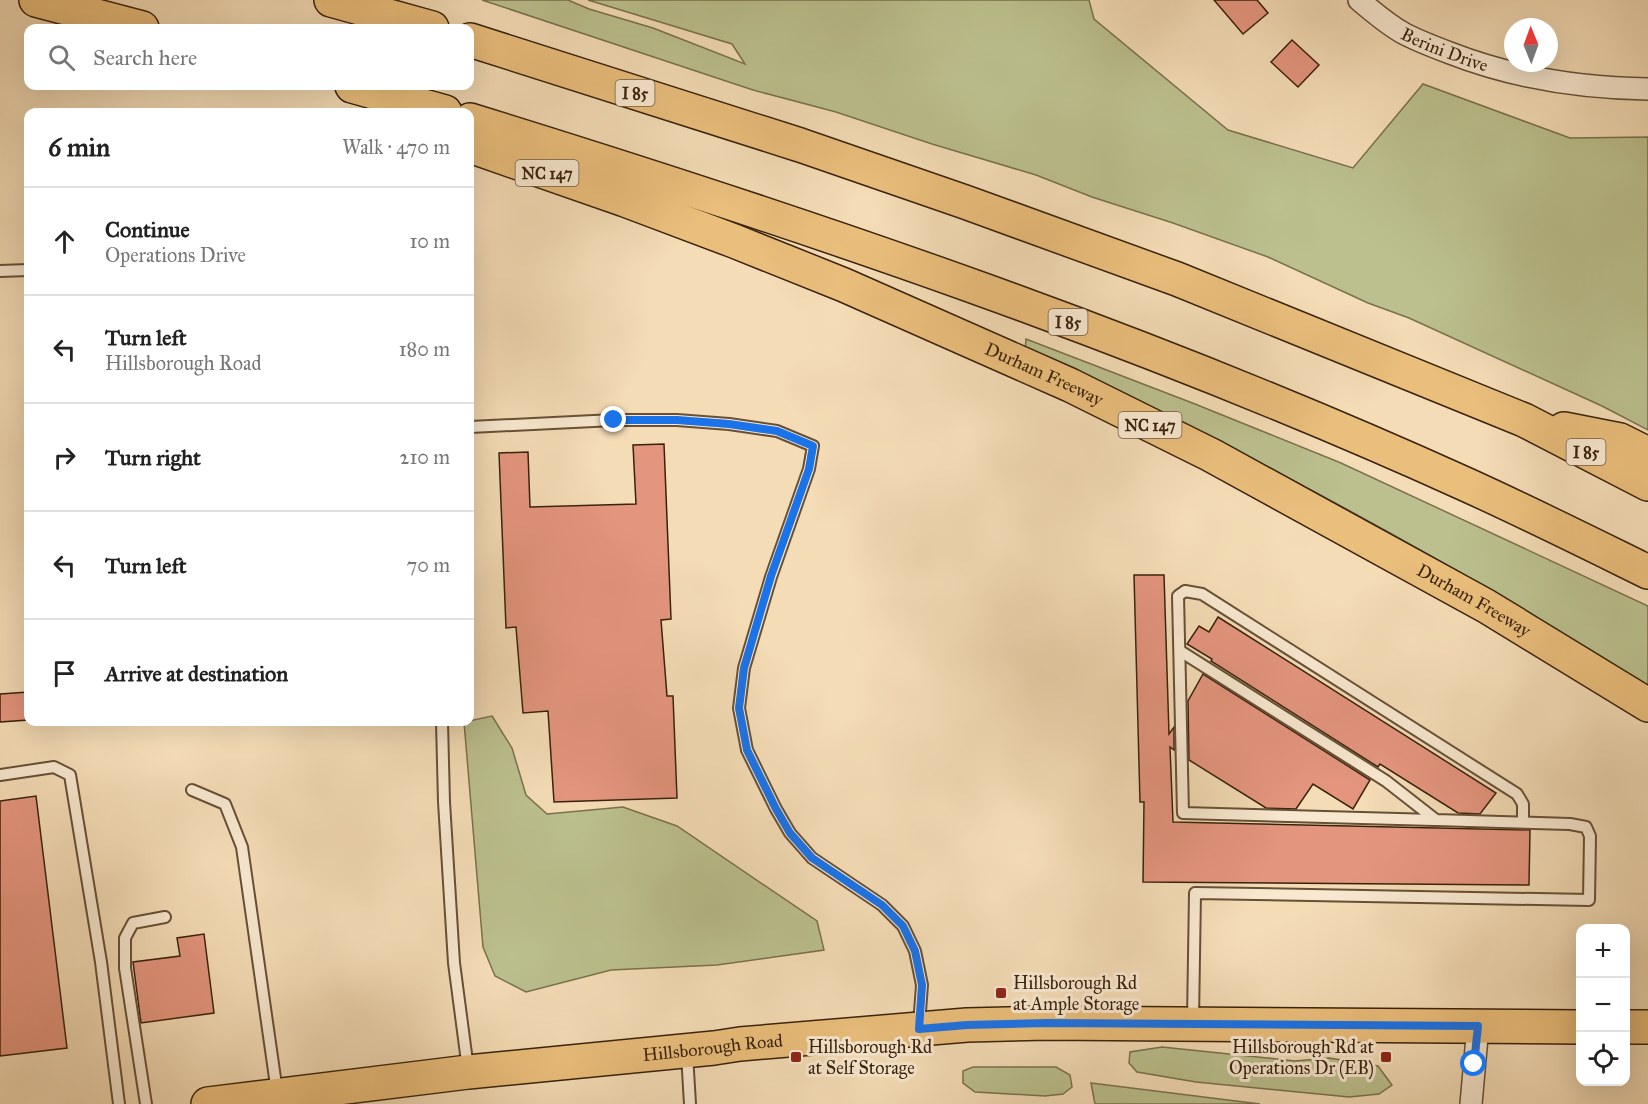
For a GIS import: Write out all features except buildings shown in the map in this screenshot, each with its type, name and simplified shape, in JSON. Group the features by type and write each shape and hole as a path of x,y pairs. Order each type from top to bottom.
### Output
{"main road":[{"path":"36,0 127,24"},
{"path":"331,0 418,24"},
{"name":"I 85","path":"474,41 800,145 1177,279 1524,420 1648,484"},
{"path":"336,90 372,108"},
{"path":"365,90 431,108"},
{"name":"I 85","path":"474,121 612,164 892,257 1140,349 1296,411 1454,479 1648,572"},
{"name":"Durham Freeway","path":"474,147 756,249 844,285 1070,385 1211,455 1486,606 1648,705"},
{"path":"1524,420 1620,440 1648,454"},
{"name":"Hillsborough Road","path":"208,1104 468,1072 762,1042 967,1025 1047,1023 1576,1027"},
{"path":"1630,1027 1648,1027"}],"street":[{"name":"Berini Drive","path":"1359,0 1376,15 1403,33 1493,68 1566,84 1648,90"},
{"path":"1471,1104 1478,1026"}],"lane":[{"path":"0,271 24,270"},
{"path":"474,427 614,420 677,420 777,431 813,446 809,469 771,576 744,668 739,708 747,750 790,833 812,858 882,905 903,926 915,951 922,985 919,1029"},
{"path":"1193,1024 1194,893 1589,900 1590,836 1586,827 1570,824 1183,813 1178,596 1185,591 1202,594 1517,794 1523,804 1523,822"},
{"path":"1180,651 1386,781 1436,820"},
{"path":"442,726 444,802 454,963 468,1072"},
{"path":"0,775 54,767 70,775 101,962 119,1104"},
{"path":"192,790 225,804 242,848 277,1095"},
{"path":"146,1104 125,968 124,938 133,922 165,917"},
{"path":"687,1050 690,1104"}],"green space":[{"path":"482,0 568,0 589,9 653,28 745,64 732,44 588,0 1089,0 1094,19 1228,130 1353,168 1423,84 1570,138 1648,137 1648,430 1602,406 1409,318 1368,303 1268,257 1092,197 1036,175 836,112 753,90"},
{"path":"1026,339 1341,463 1648,606 1648,686 1455,570 1308,488 1229,447 1025,350"},
{"path":"492,716 512,748 526,795 547,814 623,807 677,826 817,921 824,950 717,965 611,970 526,992 495,976 483,947 464,726 474,726 474,720"},
{"path":"1162,1047 1295,1061 1329,1058 1378,1066 1392,1085 1379,1094 1349,1097 1196,1082 1137,1072 1129,1063 1130,1052"},
{"path":"973,1067 1056,1067 1070,1075 1072,1087 1063,1094 1045,1096 975,1092 963,1083 963,1071"},
{"path":"1091,1083 1260,1104 1095,1104"}],"place":[{"name":"Hillsborough Rd at Ample Storage","path":"1001,993"},
{"name":"Hillsborough Rd at Self Storage","path":"796,1057"},
{"name":"Hillsborough Rd at Operations Dr (EB)","path":"1386,1057"}],"route":[{"path":"614,420 677,420 729,424 777,431 813,446 809,469 771,576 744,668 739,708 747,750 790,833 812,858 882,905 903,926 915,951 922,985 919,1029 1047,1023 1478,1026 1474,1064"}]}
